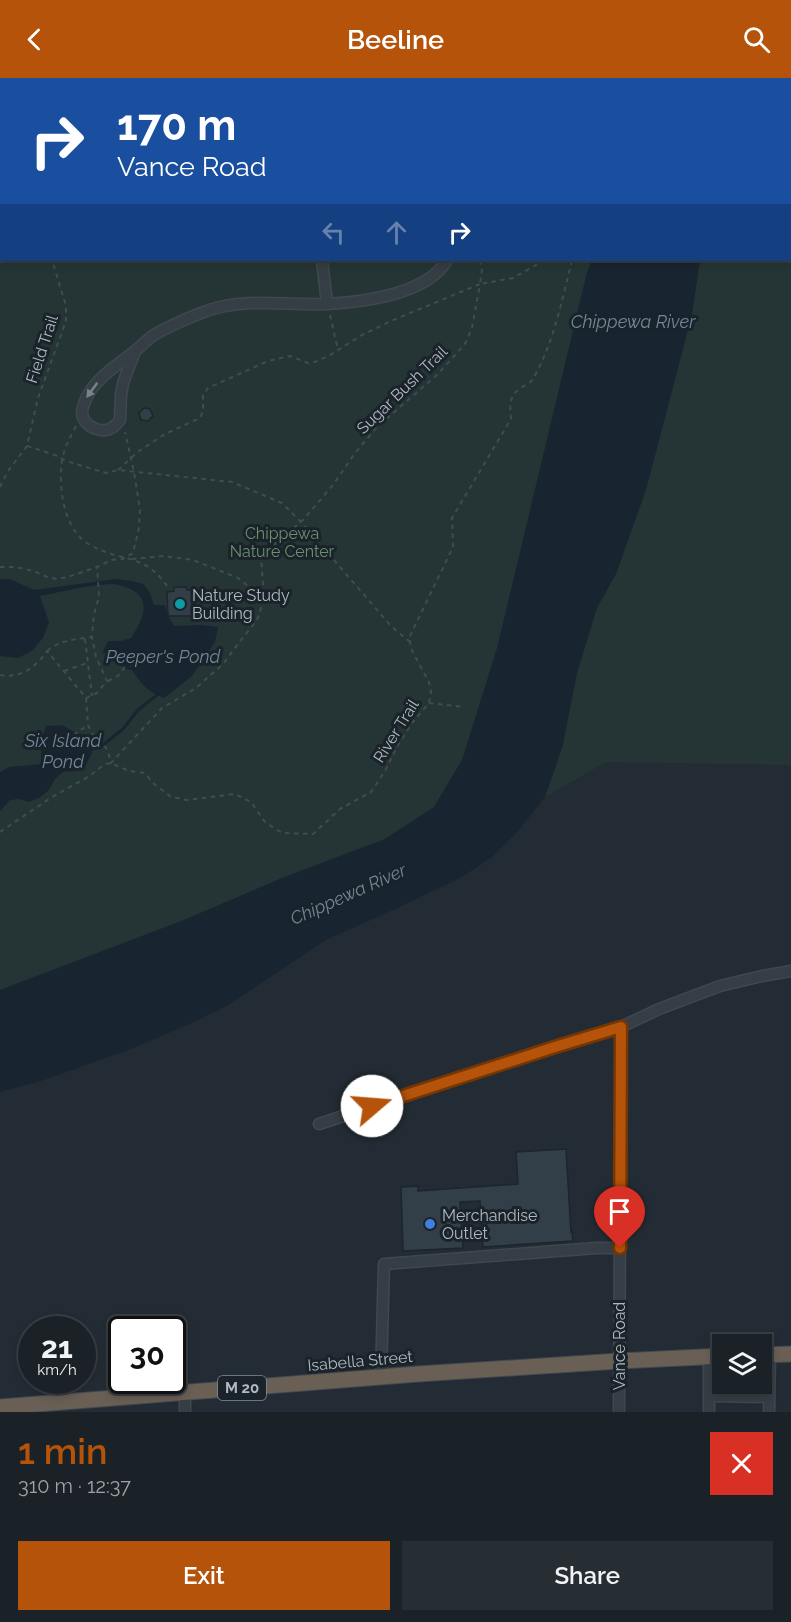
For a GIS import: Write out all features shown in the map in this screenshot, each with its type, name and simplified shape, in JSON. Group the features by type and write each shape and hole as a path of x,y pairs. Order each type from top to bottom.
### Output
{"highway":[{"path":"772,1355 791,1354"},
{"name":"Isabella Street","path":"186,1393 381,1376 712,1356"},
{"name":"Isabella Street","path":"0,1407 36,1408 175,1394"}],"street":[{"path":"322,261 327,304"},
{"path":"135,351 120,395 120,420 112,428 99,430 87,424 82,413 84,401 104,374 151,338 177,323 204,311 235,304 262,302 327,304 378,298 404,291 434,277 446,261"},
{"path":"319,1124 621,1027 659,1009 720,986 791,971"},
{"name":"Vance Road","path":"619,1412 621,1027"},
{"path":"381,1376 384,1264 620,1248"},
{"path":"709,1412 712,1379"},
{"path":"185,1394 186,1412"},
{"path":"769,1394 769,1412"},
{"path":"709,1396 769,1397"}],"path":[{"name":"Field Trail","path":"0,487 8,471 27,446 38,398 66,321 66,306 52,261"},
{"name":"Sugar Bush Trail","path":"111,763 162,708 196,688 224,664 257,620 264,599 261,556 301,522 377,428 438,374 465,344 472,328 482,270 480,261"},
{"path":"118,470 130,458 165,434 200,418 203,411 203,395 208,388 268,361 290,356 308,363 315,362 391,321 480,284 513,278 543,261"},
{"path":"410,642 409,638 453,547 452,518 511,419 510,400 517,390 531,382 548,345 564,296 572,261"},
{"path":"327,304 338,350"},
{"path":"84,419 77,424 67,443 60,475 66,510 73,530 88,545 125,558 164,556 193,560 238,578 264,599"},
{"path":"0,567 34,571 47,578 57,579 97,567 111,560 125,558 133,553 139,528 140,510 127,437 120,420"},
{"path":"27,446 106,473 118,470 232,482 282,503 391,627 410,642"},
{"path":"131,559 151,568 169,589"},
{"path":"97,567 99,597 94,614 92,637 96,657 107,681"},
{"path":"0,675 16,675 30,669 54,645 92,637"},
{"path":"85,638 92,696"},
{"name":"River Trail","path":"111,763 129,771 146,774 153,783 171,796 187,800 235,794 251,802 265,822 282,833 313,834 340,809 371,792 412,723 429,703 431,693 429,682 412,651 410,642"},
{"path":"0,832 105,764 111,763 108,751 88,725 86,698 47,651"},
{"path":"124,660 132,666"},
{"path":"64,671 87,663"},
{"path":"86,698 101,689 107,681 118,676 128,663"},
{"path":"429,703 464,707"},
{"path":"69,743 76,733 88,725"},
{"path":"66,740 73,746"}],"green space":[{"name":"Chippewa Nature Center","path":"0,261 791,261 791,765 606,762 545,797 557,762 462,760 434,807 385,839 282,878 184,920 0,990"}],"water":[{"name":"Chippewa River","path":"592,261 700,261 692,315 646,490 616,574 597,608 577,673 563,745 545,797 518,831 492,857 462,877 326,940 227,1006 131,1049 41,1081 0,1092 0,990 184,920 282,878 385,839 434,807 462,760 497,648 587,272"},
{"name":"Peeper's Pond","path":"0,579 10,579 34,590 116,579 143,584 150,593 154,605 165,605 174,626 218,627 215,642 192,676 164,698 153,693 142,684 132,670 125,669 116,655 102,653 108,641 131,638 142,617 143,610 141,598 136,592 110,584 40,596 49,622 43,638 32,651 18,658 0,656"},
{"name":"Six Island Pond","path":"62,725 81,736 92,753 85,767 63,772 55,779 49,790 39,798 29,802 19,799 10,800 0,811 0,772 9,767 41,764 41,741 46,726"}],"building":[{"path":"144,408 150,409 153,416 148,421 141,420 139,413"},
{"name":"Nature Study Building","path":"174,587 186,587 187,590 192,590 192,616 168,616 167,592 174,591"},
{"path":"566,1149 573,1241 483,1247 480,1201 460,1202 463,1248 403,1251 401,1187 418,1186 418,1191 518,1184 516,1152"}],"waterway":[{"path":"90,750 103,745 123,729 138,710 157,695"}],"place":[{"name":"Nature Study Building","path":"180,604"},
{"name":"Merchandise Outlet","path":"430,1224"}],"route":[{"path":"372,1106 621,1027 620,1248"}]}
